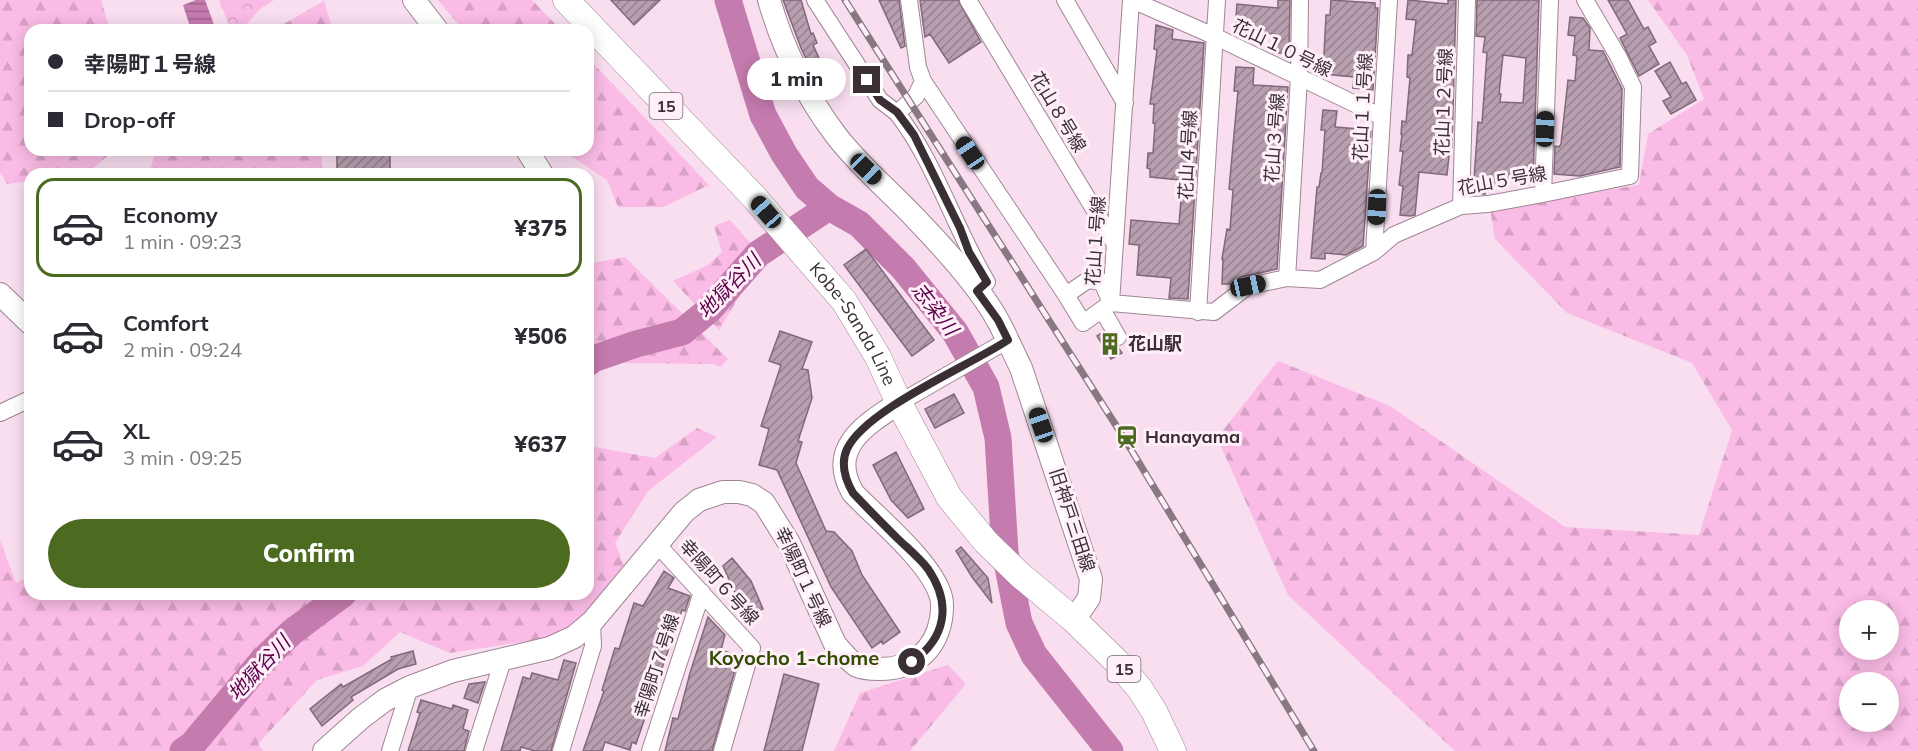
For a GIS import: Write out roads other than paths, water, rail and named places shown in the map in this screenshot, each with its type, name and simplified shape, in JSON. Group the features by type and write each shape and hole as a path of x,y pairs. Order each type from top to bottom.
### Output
{"main road":[{"name":"Kobe-Sanda Line","path":"566,0 589,24"},
{"name":"Kobe-Sanda Line","path":"594,30 766,212 844,301 878,357 899,403 949,497 986,542 1116,661 1140,689 1154,711 1173,751"}],"street":[{"path":"414,0 433,24"},
{"name":"旧神戸三田線","path":"769,0 801,81 835,135 917,220 977,291 998,320 1000,345 1021,368 1091,579 1089,598 1064,612"},
{"path":"815,0 880,100 897,112 914,135 960,228 969,252 987,282 977,291"},
{"path":"897,112 916,96 923,81 918,67 909,0"},
{"name":"花山８号線","path":"968,0 1115,244"},
{"path":"1065,0 1126,103"},
{"name":"花山１号線","path":"923,81 1083,323 1107,307 1115,244 1131,0"},
{"name":"花山１０号線","path":"1131,0 1214,36 1382,117"},
{"name":"花山４号線","path":"1198,312 1217,0"},
{"name":"花山３号線","path":"1287,278 1299,78 1300,0"},
{"name":"花山１１号線","path":"1374,252 1389,0"},
{"name":"花山１２号線","path":"1461,206 1467,0"},
{"path":"1542,194 1550,0"},
{"name":"花山５号線","path":"1107,307 1214,312 1248,286 1287,278 1320,280 1374,252 1394,235 1461,206 1488,204 1630,176 1633,87 1618,56 1585,0"},
{"path":"1066,295 1088,280 1102,282 1107,307 1118,337"},
{"path":"0,294 24,317"},
{"name":"幸陽町１号線","path":"324,751 385,700 410,687 453,671 550,648 573,637 592,622 684,512 699,500 723,492 752,495 764,503 776,518 835,644 846,657 858,667 873,669 900,668 912,662 934,642 942,613 942,599 927,568 853,493 845,479 846,450 854,437 872,421 1000,345"},
{"path":"0,413 24,402"},
{"name":"幸陽町６号線","path":"656,543 752,648 722,751"},
{"name":"幸陽町７号線","path":"651,751 702,592"},
{"path":"561,751 593,646 592,622"},
{"path":"474,751 503,660"},
{"path":"390,751 410,687"}],"waterway":[{"name":"志染川","path":"728,0 763,115 784,154 807,188 829,207 859,224 903,268 955,332 986,387 998,438 1005,552 1019,623 1034,655 1110,751"},
{"name":"地獄谷川","path":"594,359 636,344 682,332 709,310 758,254 829,207"},
{"name":"地獄谷川","path":"183,751 192,745 263,660 292,632 335,600"}],"railway":[{"path":"845,0 1124,438 1314,751"}],"place":[{"name":"花山駅","path":"1110,344"},
{"name":"Hanayama","path":"1127,437"}],"district":[{"name":"Koyocho 1-chome","path":"794,658"}]}
